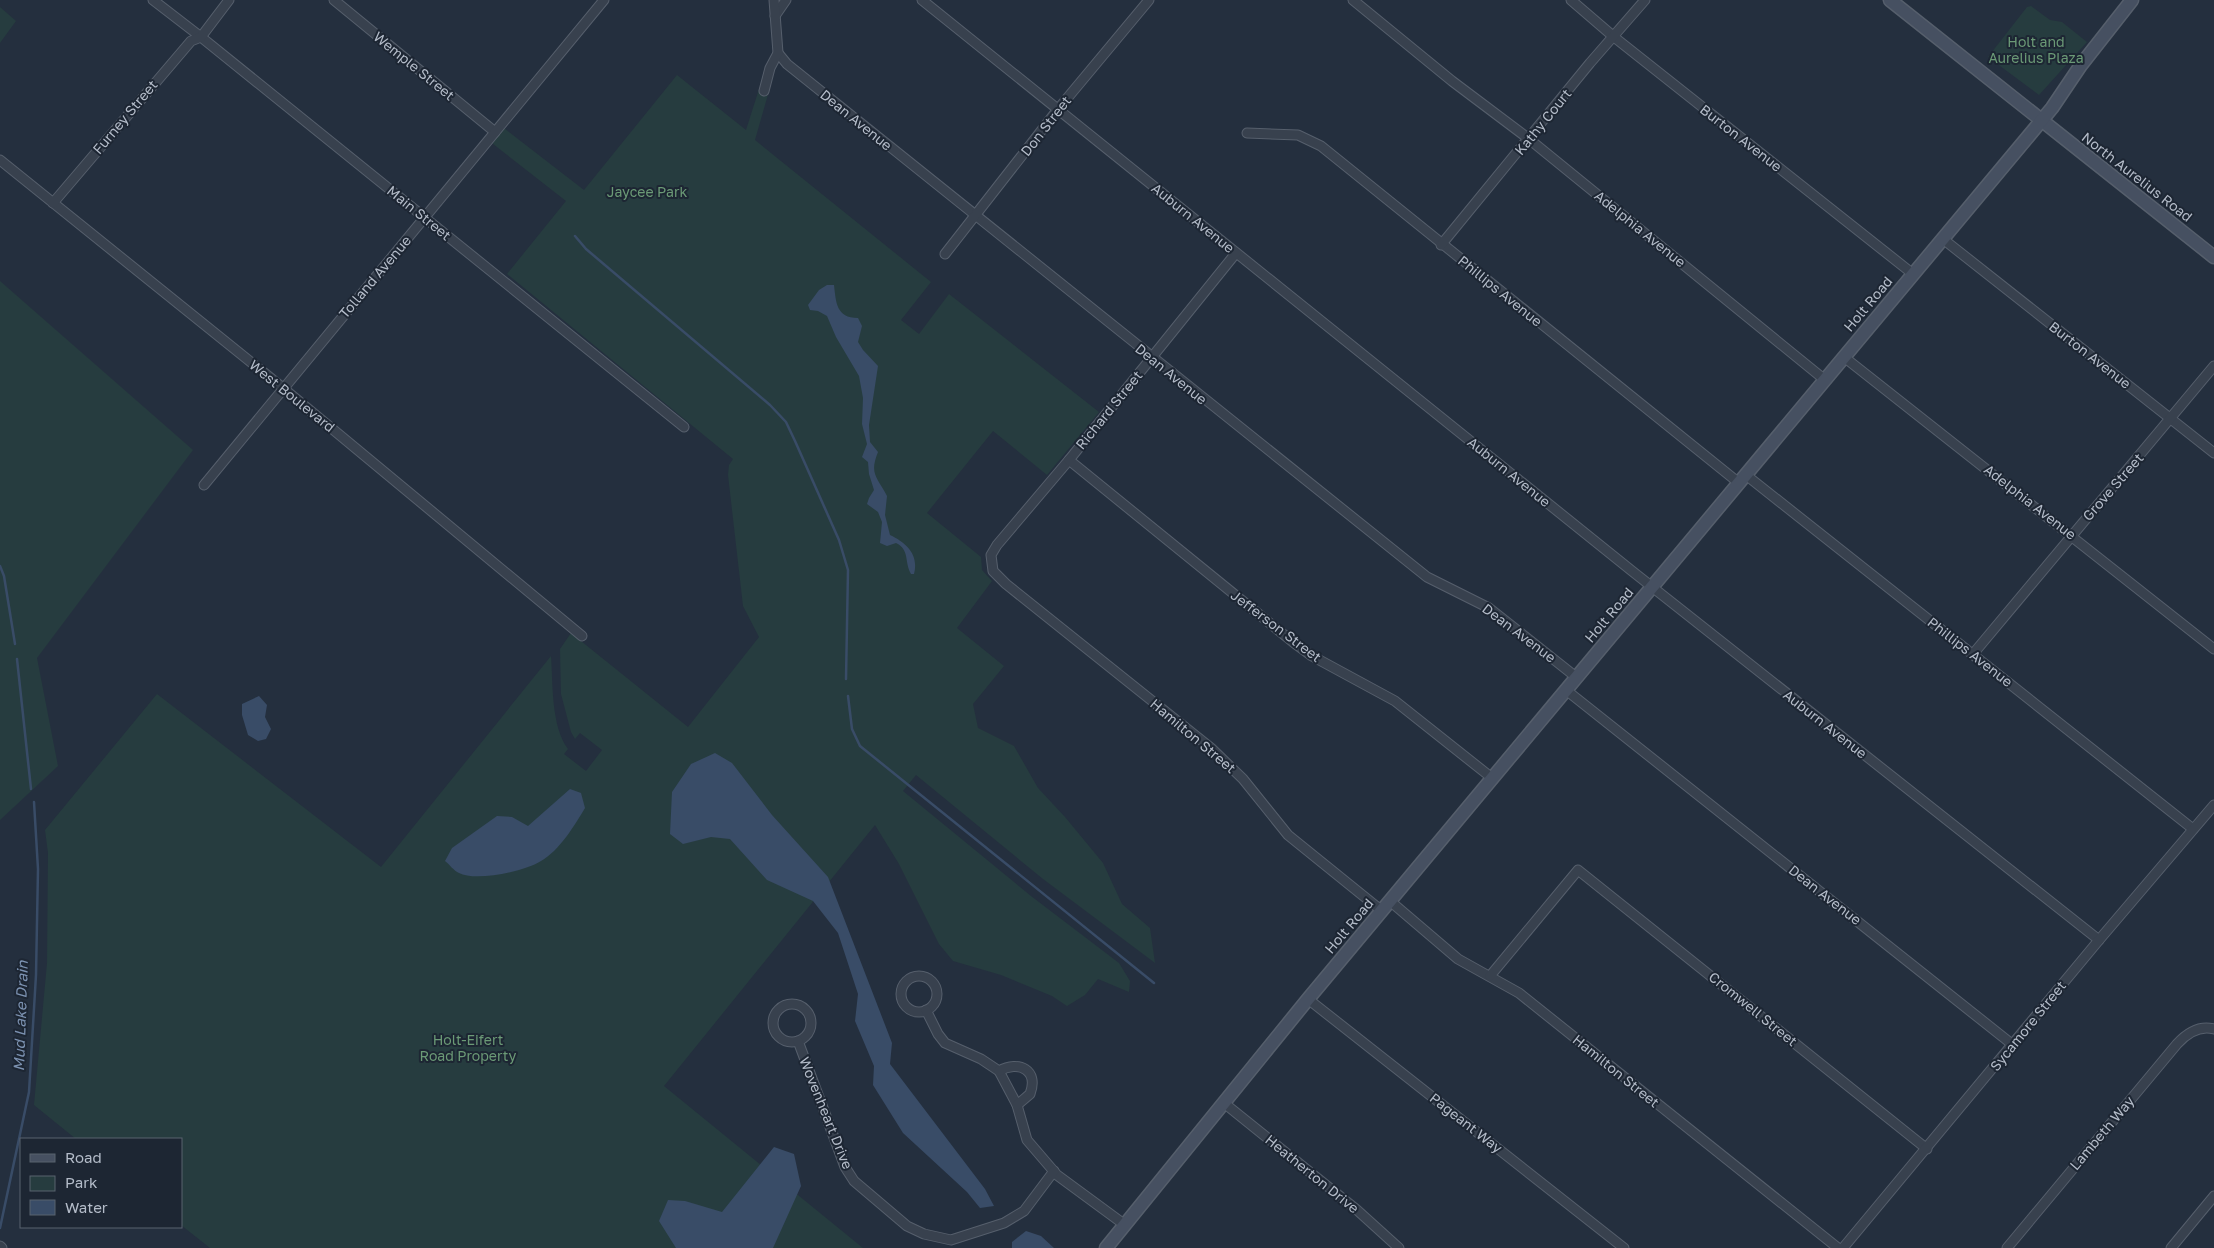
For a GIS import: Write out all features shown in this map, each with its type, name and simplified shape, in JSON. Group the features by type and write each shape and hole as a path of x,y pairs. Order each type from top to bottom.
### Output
{"main road":[{"name":"North Aurelius Road","path":"1890,0 2214,257"},
{"name":"Holt Road","path":"1106,1248 1308,999 2041,120 2132,0"}],"street":[{"name":"Main Street","path":"153,0 684,427"},
{"name":"Furney Street","path":"53,203 190,41 201,37 229,0"},
{"name":"Tolland Avenue","path":"204,485 604,0"},
{"path":"764,90 770,68 778,53 774,0"},
{"path":"774,16 786,0"},
{"name":"Auburn Avenue","path":"922,0 1059,108 1236,253 1652,587 2099,940"},
{"name":"Adelphia Avenue","path":"1353,0 1452,81 1529,139 1825,380"},
{"name":"Burton Avenue","path":"1571,0 1614,37 1913,274"},
{"name":"Kathy Court","path":"1441,244 1645,0"},
{"name":"Wemple Street","path":"339,1 495,132"},
{"name":"Don Street","path":"945,254 1144,2"},
{"name":"Dean Avenue","path":"778,53 787,64 1427,578 1488,608 1576,678"},
{"name":"Phillips Avenue","path":"1247,133 1298,134 1321,146 1441,244 1743,479 1973,654 2193,830"},
{"name":"West Boulevard","path":"0,160 283,388 582,636"},
{"name":"Burton Avenue","path":"1943,239 2214,452"},
{"name":"Richard Street","path":"993,571 991,555 997,545 1069,460 1236,253"},
{"name":"Adelphia Avenue","path":"1844,357 2072,535 2214,649"},
{"name":"Grove Street","path":"1973,654 2214,366"},
{"name":"Jefferson Street","path":"1069,460 1293,642 1312,656 1395,701 1492,778"},
{"name":"Hamilton Street","path":"993,571 1006,584 1211,748 1243,779 1288,835 1458,959 1519,993 1838,1248"},
{"name":"Dean Avenue","path":"1566,690 2013,1045"},
{"name":"Sycamore Street","path":"1843,1248 2214,804"},
{"name":"Cromwell Street","path":"1490,976 1578,870 1927,1149"},
{"path":"913,977 925,977 930,980 936,990 935,1002 926,1010 915,1012 909,1010 902,1001 900,995 903,984 913,977"},
{"name":"Pageant Way","path":"1308,999 1624,1248"},
{"name":"Wovenheart Drive","path":"785,1005 800,1005 808,1013 811,1020 809,1033 798,1041 786,1041 777,1035 774,1030 775,1014 785,1005"},
{"path":"926,1010 938,1034 945,1043 981,1059 999,1071 1017,1105 1027,1140 1054,1171 1125,1225"},
{"name":"Lambeth Way","path":"2007,1248 2177,1044 2193,1030 2209,1028"},
{"name":"Wovenheart Drive","path":"798,1041 846,1167 854,1182 907,1226 924,1234 951,1240 1004,1224 1024,1211 1054,1171"},
{"path":"999,1071 1014,1066 1029,1072 1032,1079 1030,1094 1017,1105"},
{"name":"Heatherton Drive","path":"1224,1103 1357,1210 1399,1248"},
{"path":"2171,1248 2214,1196"}],"green space":[{"name":"Holt and Aurelius Plaza","path":"2031,6 2050,20 2062,22 2087,42 2039,95 1988,57 2027,7"},
{"path":"0,7 16,21 0,43"},
{"name":"Holt-Eifert Road Property","path":"677,75 746,130 759,89 769,91 755,140 931,282 901,320 919,334 949,294 1099,412 1047,475 993,431 927,513 981,557 982,570 992,581 957,628 1004,666 973,704 978,728 1014,746 1038,788 1103,863 1122,904 1150,928 1155,963 1043,879 916,775 903,791 1031,896 1119,963 1130,981 1129,992 1098,979 1085,995 1067,1006 1052,996 1001,975 953,961 939,944 899,864 875,825 664,1086 863,1248 210,1248 182,1226 182,1138 75,1138 34,1105 47,963 48,853 45,830 157,694 381,867 551,656 558,729 568,749 564,754 586,771 602,750 580,733 575,739 571,732 561,694 560,649 571,633 688,727 759,637 743,606 728,475 729,465 733,459 507,274 566,201 488,140 500,125 584,190"},
{"path":"0,281 193,450 37,658 58,766 0,820"}],"water":[{"path":"827,285 834,285 838,308 841,312 858,318 862,326 858,342 878,366 869,425 870,442 878,452 874,471 887,496 885,515 890,535 902,542 910,550 915,561 914,574 911,574 905,552 900,546 896,543 887,546 880,543 882,522 878,512 867,504 874,490 869,474 868,462 862,457 867,444 862,424 863,398 859,376 836,337 827,316 818,311 810,310 808,305 819,290"},
{"path":"259,696 267,705 265,717 271,729 266,739 258,741 248,735 242,715 242,704"},
{"path":"715,753 732,763 772,815 828,877 892,1043 890,1064 985,1189 994,1206 980,1208 967,1192 903,1133 873,1085 874,1066 855,1021 858,994 838,933 813,901 767,880 730,839 711,837 683,844 670,834 672,792 691,764"},
{"path":"570,789 581,793 585,808 571,830 548,857 534,865 513,872 488,876 459,873 445,861 452,848 497,816 512,817 528,826"},
{"path":"774,1147 794,1154 801,1186 773,1248 676,1248 659,1221 668,1200 685,1201 722,1212"},
{"path":"1026,1231 1041,1236 1054,1248 1012,1248 1012,1242"}],"waterway":[{"path":"575,236 586,249 770,405 786,422 839,540 848,570 846,679"},
{"path":"0,566 4,576 15,644"},
{"path":"17,659 31,789"},
{"path":"848,696 852,729 860,746 1154,983"},
{"name":"Mud Lake Drain","path":"0,1228 29,1092 36,975 38,869 34,802"}],"park label":[{"name":"Jaycee Park","path":"647,192"}]}
